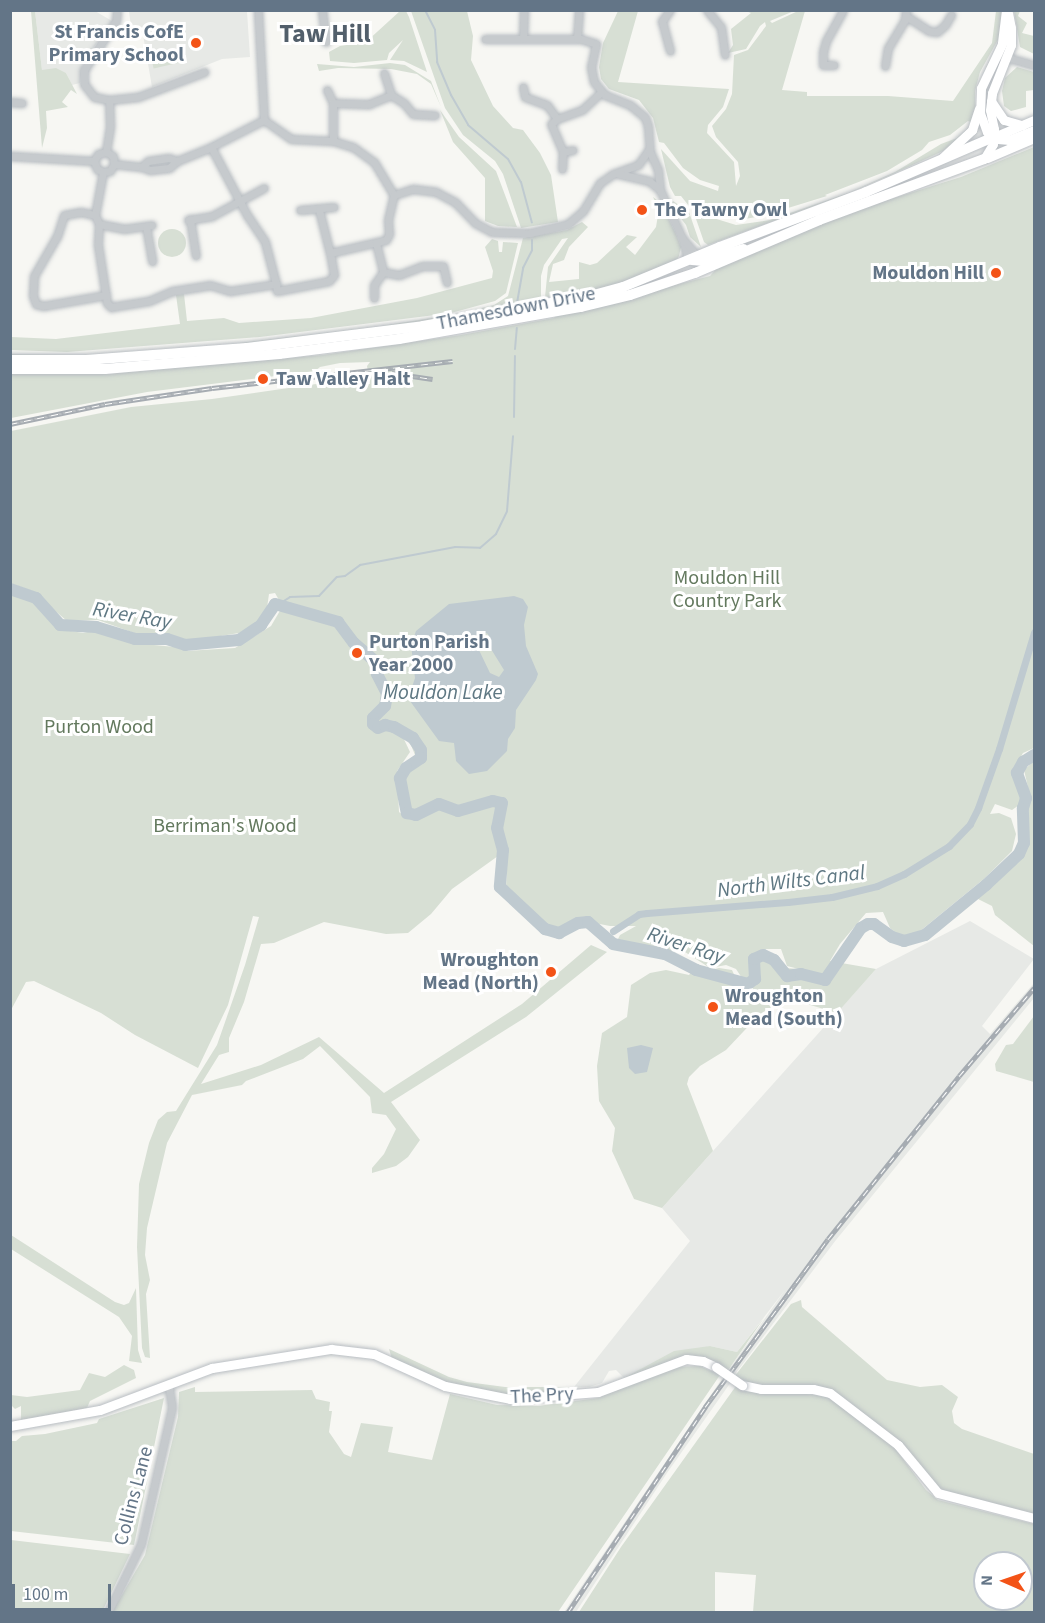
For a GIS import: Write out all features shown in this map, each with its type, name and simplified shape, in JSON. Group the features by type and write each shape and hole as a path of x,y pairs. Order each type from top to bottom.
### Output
{"main road":[{"path":"937,162 972,130 980,107 983,80 1002,55 1012,36 1007,10"},
{"path":"984,159 990,152 994,137 990,114 991,100 1002,55"},
{"path":"991,100 1004,120 1022,125"},
{"path":"980,107 984,126 994,137 1009,140 1035,129"},
{"path":"994,137 1035,120"},
{"name":"Thamesdown Drive","path":"10,369 88,370 219,360 399,339 630,295 696,264 994,137"},
{"path":"696,264 736,250 754,248 1035,138"},
{"name":"Thamesdown Drive","path":"553,308 696,264"},
{"name":"Thamesdown Drive","path":"10,360 86,360 241,349 507,317"},
{"name":"The Pry","path":"10,1426 100,1410 212,1368 341,1348 380,1356 444,1386 504,1399 598,1392 686,1359 703,1361 716,1367 742,1385 761,1389 813,1389 830,1393 898,1445 938,1493 1035,1518"}],"street":[{"path":"117,10 116,21 87,63 83,77 86,89 93,97 109,100 148,94 204,72"},
{"path":"258,10 264,120"},
{"path":"322,10 326,42"},
{"path":"523,39 524,10"},
{"path":"577,39 579,10"},
{"path":"670,10 662,21 670,51"},
{"path":"707,10 718,21 728,40 725,55"},
{"path":"834,65 823,65 823,52 826,41 843,10"},
{"path":"885,66 890,42 906,13 929,31 937,32 951,15"},
{"path":"485,39 577,39 596,44 592,76 601,92 642,113 648,126 649,149 652,162 658,170 656,176 649,182"},
{"path":"1002,55 1035,65"},
{"path":"384,74 392,95 401,100 414,115 435,115"},
{"path":"523,87 525,97 547,105 555,112 557,119"},
{"path":"327,90 333,103 333,141"},
{"path":"562,169 563,152 551,125 557,119 582,110 601,92"},
{"path":"333,103 369,104 392,95"},
{"path":"106,152 110,126 109,100"},
{"path":"10,102 22,103"},
{"path":"264,120 291,139 333,141 346,144 368,157 394,195 388,220 389,236 384,241 330,253"},
{"path":"114,164 160,170 264,120"},
{"path":"211,147 266,242 277,291 332,279 334,273 319,210"},
{"path":"639,178 636,172 649,149"},
{"path":"563,152 573,150"},
{"path":"106,152 113,156 114,164 110,171 102,172 95,167 94,161 98,154 106,152"},
{"path":"10,156 94,161"},
{"path":"394,195 413,189 436,192 455,202 481,227 499,233 552,230 573,221 583,211 600,183 641,163 652,162"},
{"path":"102,172 96,215 99,224 98,245 107,305 111,307 149,301 179,290 214,285 230,291 276,284"},
{"path":"619,174 639,178 660,190"},
{"path":"656,176 660,190 696,264"},
{"path":"196,256 189,219 214,215 264,189"},
{"path":"300,210 334,207"},
{"path":"96,215 81,212 64,215 57,236 34,276 33,296 36,304 43,306 105,295"},
{"path":"99,224 121,229 149,225 152,261"},
{"path":"374,298 374,285 382,272 376,243"},
{"path":"382,272 399,275 422,266 443,266 447,283"},
{"name":"Collins Lane","path":"108,1612 141,1544 172,1407 168,1383"}],"shaded area":[{"path":"35,11 95,11 112,21 83,63 80,83 72,85 66,73 42,70"},
{"name":"St Francis CofE Primary School","path":"129,11 247,11 250,57 222,59 152,87 142,29 131,27"},
{"path":"970,921 1034,959 982,1026 990,1034 1034,983 1034,998 836,1240 733,1377 727,1372 785,1290 737,1352 710,1346 624,1378 616,1370 609,1371 602,1383 589,1387 574,1387 690,1241 662,1208 876,969"},
{"path":"723,1377 731,1382 667,1473 576,1612 564,1612"}],"green space":[{"path":"31,11 35,11 42,70 56,68 66,73 77,94 71,90 62,102 68,107 46,111 47,128 42,148"},
{"path":"400,11 406,11 409,17 427,72 404,61 390,60 403,40 389,53 387,60 354,63 330,61 329,52 340,46 366,42"},
{"path":"411,11 467,11 473,36 471,60 493,106 513,128 523,130 540,153 551,175 558,222 521,228 503,174 495,161 463,135 445,108"},
{"path":"618,11 638,11 618,82 729,89 723,107 708,125 707,133 734,162 736,186 740,176 738,162 716,137 712,126 726,109 732,94 734,55 748,50 766,26 765,22 760,26 746,49 728,53 733,45 731,29 751,13 746,11 794,11 770,21 772,23 798,11 805,11 782,90 807,92 807,96 888,96 953,101 992,43 996,11 1002,11 1000,36 980,72 975,91 975,112 971,122 968,121 950,135 929,142 922,150 887,171 825,195 827,196 762,216 739,220 712,210 689,206 681,196 675,196 670,187 661,149 690,181 718,191 719,186 700,180 683,168 664,143 659,142 653,118 639,100 609,89 601,79 599,67 603,43"},
{"path":"1014,11 1020,11 1018,16 1027,23 1022,33 1034,36 1034,54 1020,47"},
{"path":"176,50 179,63 154,69 151,56"},
{"path":"390,63 405,65 431,81 441,107 431,84 417,74 391,69 338,68 319,71 317,64 354,67"},
{"path":"1017,67 1034,72 1034,90 1026,91 1026,107 1011,111 1004,106 1002,91 1005,78"},
{"path":"440,110 459,137 496,171 517,227 498,226 485,221 485,178 453,142"},
{"path":"969,127 971,128 943,151 893,174 844,195 708,245 704,242 695,216 697,213 736,225 770,220 848,193 895,172 941,144 957,138"},
{"path":"1034,147 1034,748 1023,753 1016,765 1016,780 1022,790 1019,805 1012,810 995,804 990,814 999,813 1011,818 1016,834 1012,851 985,878 914,936 900,936 890,928 883,912 866,913 840,944 830,961 876,969 837,1013 797,1001 778,1003 760,1014 726,1050 700,1066 689,1077 687,1084 713,1151 662,1208 634,1199 612,1151 615,1128 599,1101 597,1066 602,1033 627,1017 631,985 650,973 666,970 689,975 698,964 707,971 719,968 732,970 738,983 747,988 756,985 753,962 760,955 769,952 780,958 786,968 799,969 787,966 781,949 762,949 753,955 750,979 742,978 736,969 726,965 710,968 685,952 646,950 617,941 620,935 636,926 610,926 579,920 574,928 567,931 548,931 506,888 507,864 498,829 502,801 493,802 496,807 493,824 498,856 452,889 431,914 408,933 386,934 324,922 274,943 261,944 244,1002 229,1038 229,1052 219,1055 201,1084 261,1065 319,1037 384,1093 522,1004 591,945 607,952 526,1017 391,1102 420,1140 408,1157 396,1166 372,1173 372,1168 384,1154 396,1129 386,1115 372,1113 370,1097 320,1046 303,1059 246,1081 242,1085 192,1095 167,1143 147,1228 145,1255 150,1280 146,1294 150,1358 145,1357 142,1348 137,1247 139,1184 149,1143 158,1120 167,1112 176,1111 217,1045 259,917 253,916 228,1005 198,1068 135,1035 101,1013 34,981 26,982 11,1010 11,593 41,604 57,626 65,630 83,633 100,629 133,643 175,647 186,651 235,648 271,626 281,609 306,618 338,623 357,647 374,661 377,685 384,695 384,706 370,722 372,730 377,733 383,730 378,729 373,722 383,716 386,710 385,694 378,679 376,661 354,640 345,626 336,618 316,616 279,600 275,593 269,594 267,608 258,622 239,633 184,642 140,635 98,620 67,621 32,591 10,583 11,431 131,407 212,399 330,382 370,384 367,366 370,362 340,363 320,367 315,371 147,392 11,418 11,374 106,374 323,355 461,335 554,318 710,276 717,268 849,212 961,177","holes":["401,733 411,745 417,760 401,776 403,811 414,817 420,816 431,806 440,805 420,818 407,818 399,812 397,771 410,752"]},
{"path":"653,197 661,203 676,234 681,247 679,256 676,261 630,281 554,299 545,297 548,267 568,238 562,239 544,265 541,276 541,299 507,305 506,308 417,323 229,346 85,357 11,356 11,354 86,355 222,345 374,327 457,314 494,305 508,296 523,238 567,230 582,222 588,227 569,247 564,260 553,264 549,282 579,279 579,262 590,265 597,263 627,235 637,237 626,247 635,255 656,227 659,209"},
{"path":"673,201 689,212 701,247 690,237 686,225 670,204"},
{"path":"172,229 182,233 186,243 182,253 172,257 162,253 158,243 162,233"},
{"path":"492,239 498,241 499,252 502,252 503,242 518,243 506,293 495,301 451,313 260,337 67,352 11,350 11,337 56,339 180,324 176,295 184,294 187,321 224,318 239,323 311,318 417,298 492,278 493,271 485,247"},
{"path":"1034,761 1034,946 995,915 992,906 978,899 978,894 1016,862 1024,850 1030,796 1024,770"},
{"path":"1034,1016 1034,1082 996,1071 995,1064 1006,1045 1013,1044"},
{"path":"11,1235 115,1302 124,1305 129,1303 136,1288 138,1350 142,1363 129,1361 132,1336 119,1317 11,1249"},
{"path":"801,1300 802,1307 887,1380 920,1387 942,1385 958,1397 952,1411 954,1423 962,1429 1034,1454 1034,1514 945,1494 892,1436 843,1397 753,1384 734,1377 791,1304"},
{"path":"764,1318 727,1372 711,1360 690,1357 624,1378 674,1351 710,1346 737,1352"},
{"path":"389,1349 449,1377 467,1382 505,1387 569,1387 564,1394 542,1396 470,1392 392,1359"},
{"path":"124,1365 134,1370 136,1378 90,1401 87,1408 21,1420 21,1406 15,1409 11,1405 11,1395 27,1397 80,1390 89,1373 105,1377"},
{"path":"700,1366 720,1375 558,1612 112,1612 145,1555 178,1417 179,1392 195,1387 195,1392 312,1390 316,1399 330,1402 329,1411 332,1411 329,1432 344,1454 351,1457 361,1423 393,1427 388,1452 432,1460 450,1394 497,1405 538,1406 598,1398 670,1367"},
{"path":"736,1386 825,1396 847,1408 894,1447 926,1490 938,1500 1034,1524 1034,1612 753,1612 756,1575 715,1572 715,1612 579,1612 621,1547"},
{"path":"164,1398 134,1545 11,1531 11,1441 16,1441 22,1436 45,1434 97,1423 99,1419"},
{"path":"11,1540 130,1554 102,1612 11,1612"}],"water":[{"name":"Mouldon Lake","path":"514,596 523,599 528,607 524,625 526,646 538,674 516,710 515,728 508,739 507,751 487,771 469,774 456,761 454,743 439,741 410,701 409,696 415,678 411,645 416,631 449,604","holes":["482,631 488,634 491,649 504,670 499,677 490,673 478,648 477,637"]},
{"path":"641,1045 653,1048 647,1072 635,1074 629,1068 627,1048"}],"waterway":[{"path":"425,10 435,30 437,62 451,95 468,125 508,159 521,182 532,223"},
{"path":"517,303 523,268 532,250 532,240"},
{"path":"515,349 517,328"},
{"path":"514,417 515,356"},
{"path":"279,604 290,597 319,596 337,577 345,576 360,565 455,547 480,548 496,534 507,511 513,436"},
{"name":"River Ray","path":"10,589 36,598 60,625 96,627 135,639 167,639 185,645 239,640 261,625 275,604 338,622 354,643 375,661 377,674 387,694 385,706 373,718 373,724 378,728 385,725 394,727 413,738 421,750 421,758 406,768 400,778 407,813 416,815 439,804 458,811 493,801 502,803 497,828 503,850 500,887 545,929 559,933 578,923 588,922 613,944 665,954 696,970 748,984 755,979 754,959 763,955 774,960 787,976 801,974 825,980 861,928 868,924 874,924 892,937 904,941 925,935 986,885 1019,854 1024,843 1023,808 1026,798 1017,773 1023,762 1034,755"},
{"name":"North Wilts Canal","path":"613,931 639,914 832,897 877,886 904,874 949,846 970,824 978,808 999,749 1034,632"}],"railway":[{"path":"10,424 105,404 212,388 452,361"},
{"path":"392,373 433,379"},
{"path":"568,1612 705,1407 828,1239 959,1076 1034,988"}],"place":[{"name":"St Francis CofE Primary School","path":"196,43"},
{"name":"The Tawny Owl","path":"642,210"},
{"name":"Mouldon Hill","path":"996,273"},
{"name":"Taw Valley Halt","path":"263,379"},
{"name":"Purton Parish Year 2000","path":"357,653"},
{"name":"Wroughton Mead (North)","path":"551,972"},
{"name":"Wroughton Mead (South)","path":"713,1007"}],"district":[{"name":"Taw Hill","path":"325,34"}],"park label":[{"name":"Mouldon Hill Country Park","path":"727,590"},
{"name":"Purton Wood","path":"99,727"},
{"name":"Berriman's Wood","path":"225,826"}]}
